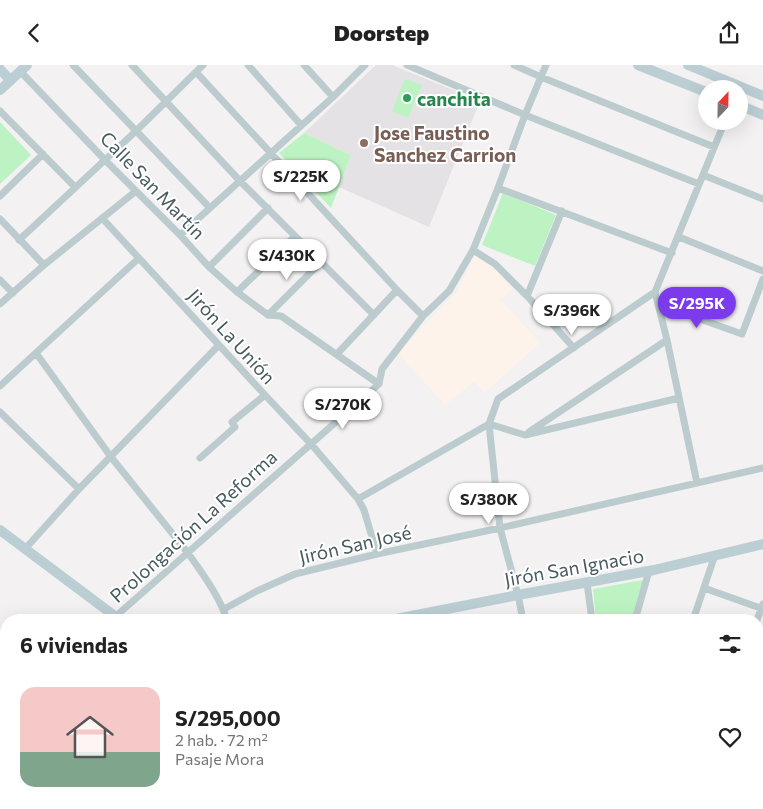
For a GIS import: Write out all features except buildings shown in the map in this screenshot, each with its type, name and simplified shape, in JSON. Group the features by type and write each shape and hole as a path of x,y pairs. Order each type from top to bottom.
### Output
{"street":[{"path":"74,65 210,208"},
{"path":"132,65 240,181 374,315"},
{"path":"19,240 136,131 203,65"},
{"path":"248,65 301,125"},
{"path":"304,65 333,97"},
{"path":"180,235 333,97 365,65"},
{"path":"407,65 525,115 700,184"},
{"path":"514,65 714,147"},
{"name":"Prolongación La Reforma","path":"122,614 188,553 379,384 382,369 423,316 449,291 473,250 546,65"},
{"path":"638,65 698,89"},
{"path":"688,65 722,80"},
{"path":"0,90 20,67"},
{"name":"Calle San Martín","path":"20,67 105,160 180,235 209,267 237,292 268,315 281,315 379,384"},
{"path":"0,69 10,80"},
{"path":"196,72 423,316"},
{"path":"748,90 763,95"},
{"path":"748,109 763,115"},
{"path":"0,111 75,187"},
{"path":"522,614 500,528 488,424 498,399 655,292 721,130"},
{"path":"0,196 43,155"},
{"path":"704,175 763,199"},
{"path":"498,188 672,253"},
{"path":"0,304 44,265 136,191"},
{"path":"209,267 268,208"},
{"path":"527,296 562,211"},
{"name":"Jirón La Unión","path":"102,218 311,444 358,499 364,510 377,554"},
{"path":"0,219 44,265"},
{"path":"237,292 295,236"},
{"path":"678,237 763,271"},
{"path":"473,250 495,265 527,296 574,347"},
{"path":"0,386 139,258"},
{"path":"268,315 321,262"},
{"path":"658,304 742,334 763,279"},
{"path":"0,280 13,293"},
{"path":"337,354 397,290"},
{"path":"655,292 697,483"},
{"path":"525,435 667,340"},
{"path":"25,549 79,489 219,345"},
{"path":"36,353 110,457 199,568 225,614"},
{"path":"200,458 235,427 232,422 264,395"},
{"path":"358,499 488,424 525,435 679,398"},
{"path":"0,411 79,489"},
{"name":"Jirón San José","path":"224,609 257,591 295,574 763,468"},
{"path":"0,530 113,614"},
{"name":"Jirón San Ignacio","path":"421,614 649,571 763,543"},
{"path":"695,614 715,555"},
{"path":"637,614 649,571"},
{"path":"588,583 591,614"},
{"path":"704,588 763,607"}],"shaded area":[{"path":"376,65 392,65 480,101 429,227 339,187 351,155 304,133"},
{"path":"475,255 492,265 512,289 501,300 540,343 485,392 474,382 445,405 398,353 456,293"}],"green space":[{"name":"canchita","path":"405,79 422,85 408,118 392,111"},
{"path":"0,122 31,155 0,184"},
{"path":"304,133 351,155 331,208 279,153"},
{"path":"503,193 556,215 535,266 482,245"},
{"path":"643,580 634,614 595,614 593,589"}],"place":[{"name":"canchita","path":"407,98"},
{"name":"Jose Faustino Sanchez Carrion","path":"364,143"}]}
